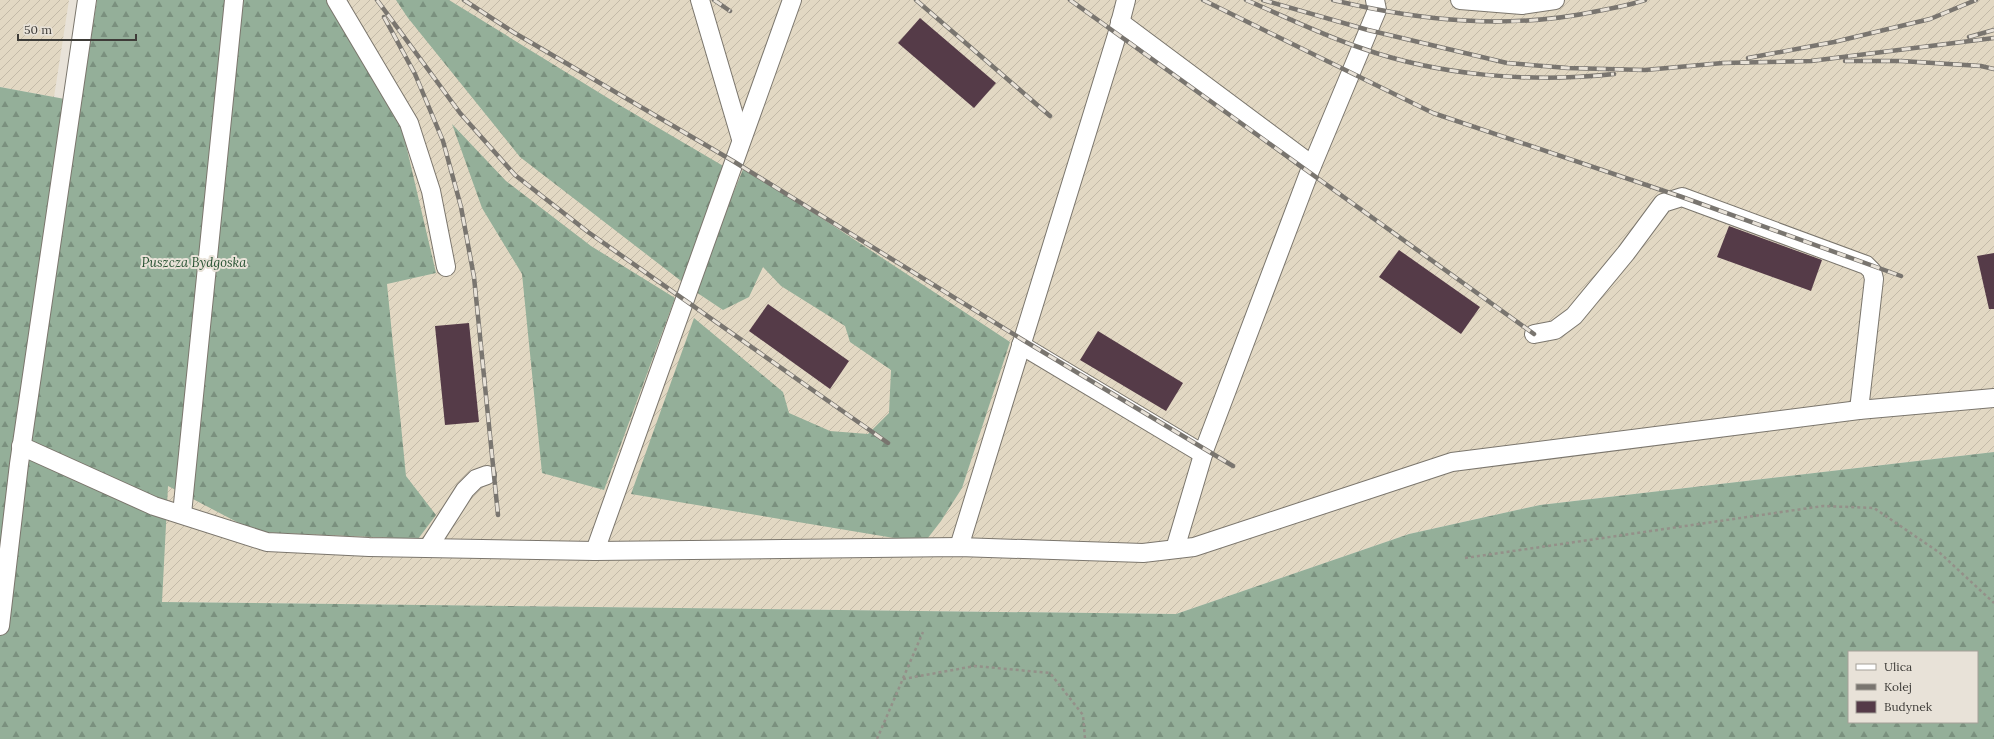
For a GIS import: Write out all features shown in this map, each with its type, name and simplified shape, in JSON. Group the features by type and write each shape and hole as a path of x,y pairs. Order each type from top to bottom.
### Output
{"lane":[{"path":"0,626 21,446 87,0"},
{"path":"182,514 234,0"},
{"path":"336,0 409,123 431,191 446,268"},
{"path":"700,0 741,139"},
{"path":"595,551 741,139 792,0"},
{"path":"959,547 1126,0"},
{"path":"1175,549 1203,454 1312,166 1377,10 1375,0"},
{"path":"1460,0 1522,5 1555,0"},
{"path":"1120,22 1312,166"},
{"path":"1534,334 1555,330 1574,316 1626,253 1663,203 1682,197 1866,265 1872,271 1874,279 1859,410"},
{"path":"1021,345 1203,454"},
{"path":"21,446 154,506 267,542 428,548 595,551 959,547 1143,553 1194,547 1452,462 1859,410 1994,398"},
{"path":"428,548 465,490 476,479 487,475"}],"path":[{"path":"1465,558 1823,506 1874,508 1940,553 1994,603"},
{"path":"877,739 923,632"},
{"path":"903,679 975,666 1050,673 1083,715 1085,739"}],"shaded area":[{"path":"0,0 69,0 54,97 0,87"},
{"path":"147,0 1994,0 1994,452 1540,505 1409,534 1176,614 161,602 167,486"}],"green space":[{"name":"Puszcza Bydgoska","path":"97,0 328,0 402,128 436,273 387,284 406,476 436,515 418,539 256,532 168,486 162,602 1176,614 1409,534 1540,505 1994,452 1994,739 0,739 0,87 81,102"},
{"path":"396,0 449,0 616,103 725,167 685,284 520,157 408,18"},
{"path":"452,124 506,181 591,246 675,298 604,490 542,473 522,274 482,208"},
{"path":"744,167 1010,342 962,488 941,521 924,543 631,494 694,318 783,392 789,413 830,431 868,434 889,413 891,370 850,342 845,326 781,286 763,267 749,297 723,310 693,290"}],"building":[{"path":"920,18 996,83 974,108 898,43"},
{"path":"1729,226 1822,260 1811,291 1717,257"},
{"path":"1399,250 1480,307 1461,334 1379,277"},
{"path":"1994,253 1994,309 1989,309 1977,256"},
{"path":"768,304 849,361 830,389 749,331"},
{"path":"469,323 479,422 445,425 435,326"},
{"path":"1098,331 1183,383 1166,411 1080,360"}],"railway":[{"path":"377,0 460,113 515,175 588,232 888,443"},
{"path":"464,0 513,32 733,161 1023,340 1233,466"},
{"path":"714,0 730,11"},
{"path":"916,0 1050,116"},
{"path":"1070,0 1534,334"},
{"path":"1203,0 1433,113 1682,197 1901,276"},
{"path":"1246,0 1346,43 1391,58 1422,65 1454,71 1518,77 1551,78 1614,74"},
{"path":"1263,0 1368,30 1507,63 1568,68 1645,70 1723,63 1811,61 1994,38"},
{"path":"1333,0 1432,18 1498,21 1565,17 1616,8 1645,0"},
{"path":"1748,58 1834,42 1930,19 1976,0"},
{"path":"384,17 415,74 443,141 461,207 474,277 498,515"},
{"path":"1969,37 1994,30"},
{"path":"1845,61 1901,61 1981,66 1994,69"}]}
